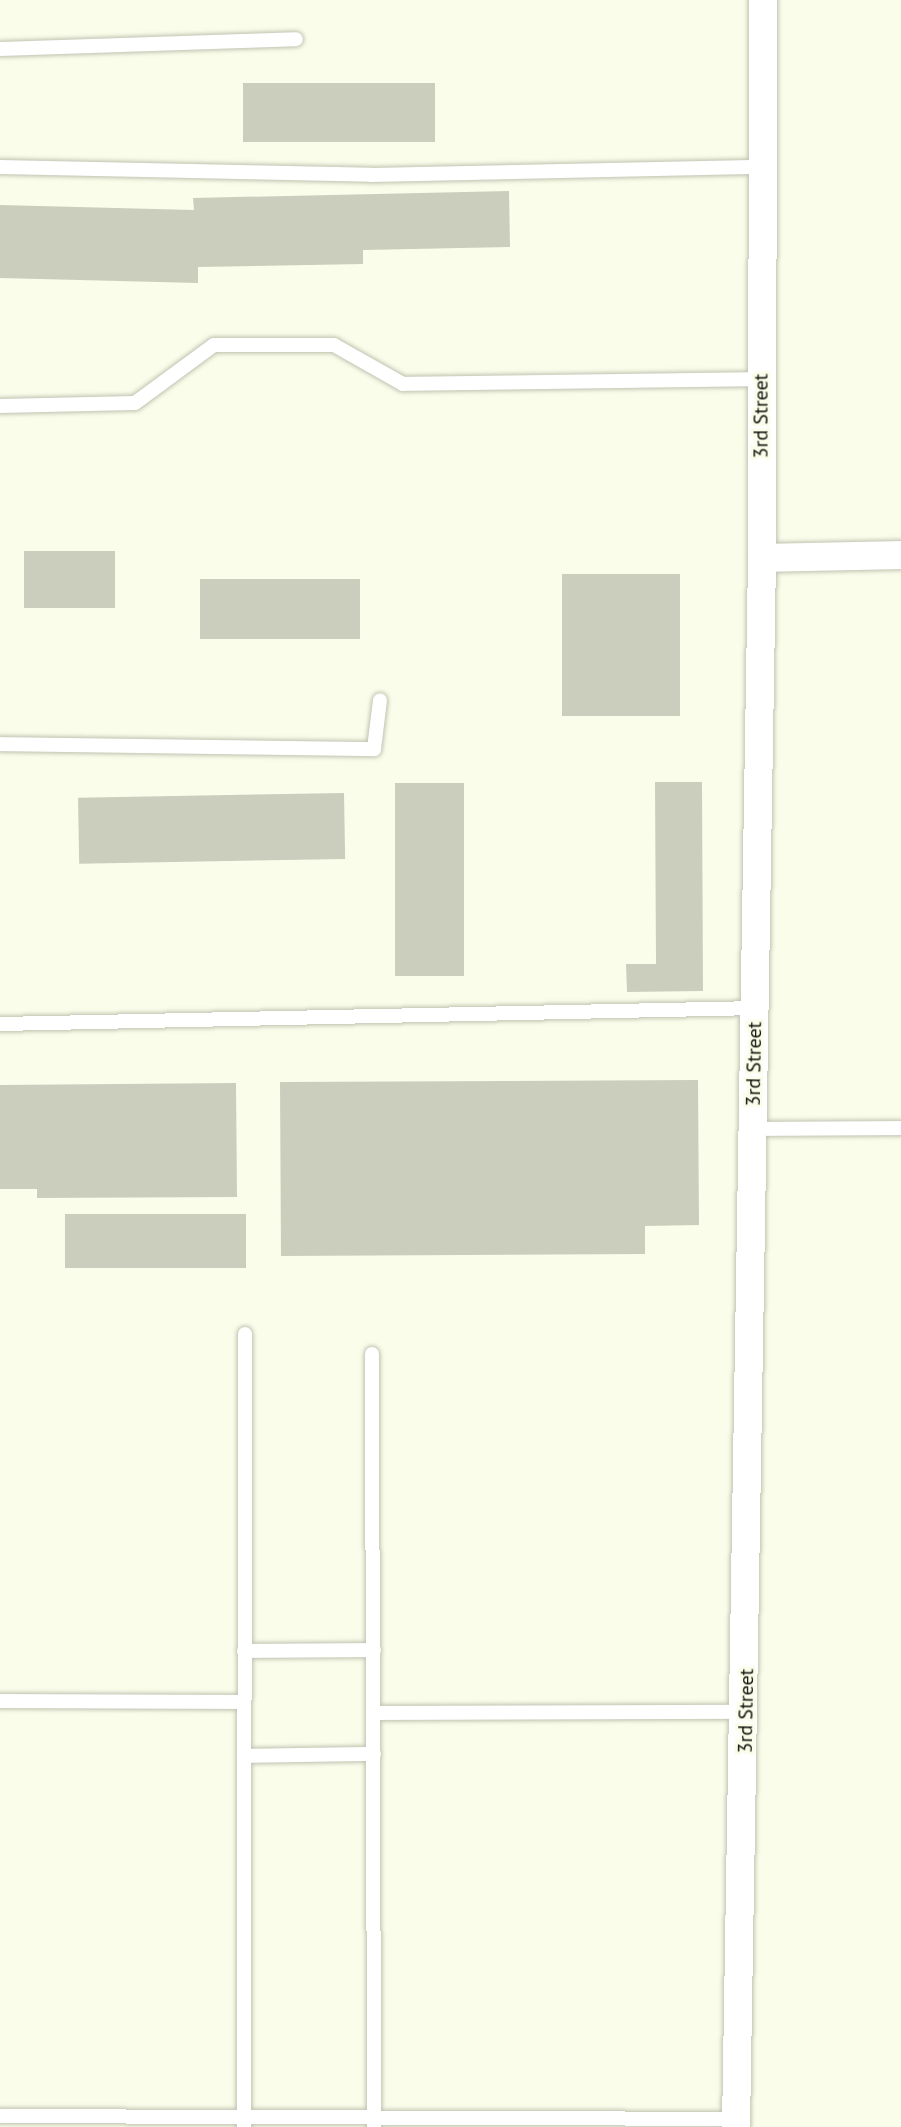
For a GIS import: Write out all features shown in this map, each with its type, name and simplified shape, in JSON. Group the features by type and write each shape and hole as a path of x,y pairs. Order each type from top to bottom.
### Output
{"street":[{"name":"3rd Street","path":"736,2123 746,1712 762,558 763,0"},
{"path":"762,558 901,555"}],"lane":[{"path":"0,49 296,39"},
{"path":"0,167 371,175 763,167"},
{"path":"0,406 135,403 214,345 334,345 403,384 761,379"},
{"path":"0,744 374,749 380,700"},
{"path":"0,1024 755,1008"},
{"path":"753,1129 901,1128"},
{"path":"244,2123 245,1334"},
{"path":"372,1354 374,2123"},
{"path":"244,1651 374,1650"},
{"path":"0,1701 244,1702"},
{"path":"374,1713 746,1712"},
{"path":"244,1756 374,1754"},
{"path":"0,2116 244,2123 736,2123"}],"building":[{"path":"243,83 435,83 435,142 243,142"},
{"path":"509,191 510,247 363,250 363,264 198,267 198,283 0,278 0,205 194,210 193,198"},
{"path":"24,551 115,551 115,608 24,608"},
{"path":"562,574 680,574 680,716 562,716"},
{"path":"200,579 360,579 360,639 200,639"},
{"path":"655,782 702,782 703,991 627,992 626,964 656,964"},
{"path":"395,783 464,783 464,976 395,976"},
{"path":"344,793 345,859 79,864 78,798"},
{"path":"698,1080 699,1225 645,1226 645,1254 281,1256 280,1082"},
{"path":"236,1083 237,1197 37,1198 37,1189 0,1189 0,1085"},
{"path":"65,1214 246,1214 246,1268 65,1268"}]}
